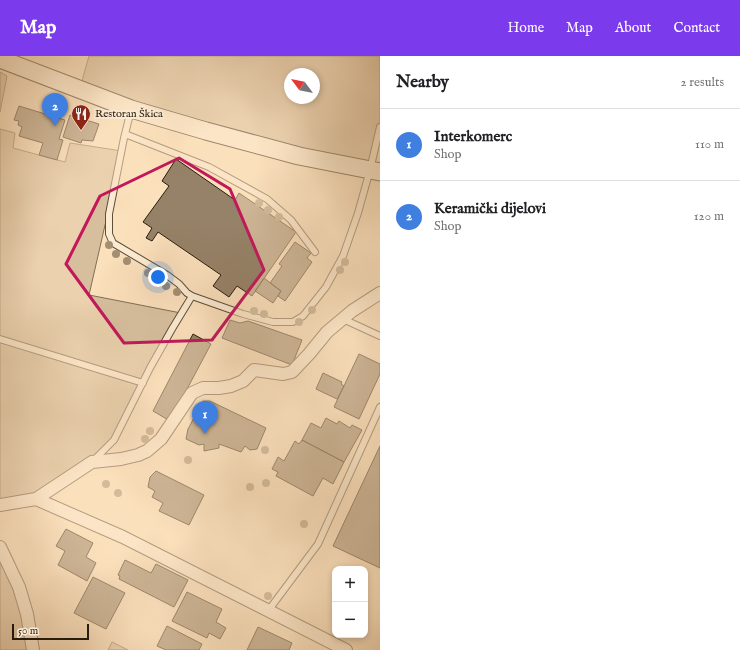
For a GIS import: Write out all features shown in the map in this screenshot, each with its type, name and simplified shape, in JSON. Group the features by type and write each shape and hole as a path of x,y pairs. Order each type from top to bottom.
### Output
{"main road":[{"path":"0,59 131,109 298,156 375,171"}],"street":[{"path":"0,505 36,499 92,462 121,459 147,451 161,440 192,393 203,388 231,386 242,381 254,370 283,374 292,372 327,332 352,311 380,293"},
{"path":"36,499 122,538 346,650"},
{"path":"0,547 19,587 27,614 33,650"}],"lane":[{"path":"131,109 110,214 109,234 113,243 167,275 192,296 243,314 273,322 293,322 303,316 326,287 343,256 375,171 380,126"},
{"path":"125,134 209,167 267,199 291,220 315,252"},
{"path":"92,462 114,440 172,329 192,296"},
{"path":"343,319 380,336"},
{"path":"0,339 143,383"},
{"path":"268,611 318,544 380,407"}],"highlighted area":[{"path":"179,158 230,189 264,270 212,340 124,343 66,264 100,196"}],"shaded area":[{"path":"89,56 380,56 380,127 370,170 80,90"},
{"path":"0,72 7,76 0,112"},
{"path":"0,129 15,133 13,148 65,162 70,143 122,151 89,295 181,313 114,440 92,462 36,499 0,505"},
{"path":"0,547 33,650 0,650"},
{"path":"112,642 128,650 108,650"}],"building":[{"path":"19,106 65,120 59,139 63,140 57,160 39,155 43,143 19,136 22,127 18,125 19,121 14,120"},
{"name":"Restoran Škica","path":"70,115 99,124 93,141 82,140 81,143 63,137"},
{"path":"176,159 235,200 239,193 296,232 252,296 237,286 229,297 213,286 221,275 158,232 152,241 146,238 152,228 143,222 169,186 162,181"},
{"path":"295,242 311,253 307,258 312,262 285,301 278,296 281,291 270,283 282,266 279,264"},
{"path":"264,278 281,291 273,303 255,291"},
{"path":"230,320 240,323 248,321 302,340 292,365 222,338"},
{"path":"193,334 211,344 170,421 153,411"},
{"path":"359,354 380,364 380,374 359,419 334,407"},
{"path":"323,373 342,382 341,384 344,386 337,399 316,389"},
{"path":"203,401 210,401 266,428 257,449 250,450 245,446 241,452 219,444 219,448 204,451 204,444 199,445 186,439 188,429"},
{"path":"326,418 337,424 339,421 350,428 352,425 362,430 344,462 302,440 311,423 321,428"},
{"path":"302,440 344,462 333,484 323,478 313,496 276,476 278,472 272,469 278,457 284,461 295,441 299,444"},
{"path":"380,446 380,568 333,546"},
{"path":"156,471 204,495 189,525 159,511 163,503 152,497 155,491 148,487 150,477"},
{"path":"66,529 93,543 86,557 96,563 87,581 58,565 65,551 56,546"},
{"path":"125,560 151,573 156,564 188,580 174,607 119,579 120,576 118,575"},
{"path":"93,577 125,593 106,629 74,613"},
{"path":"187,592 222,609 216,622 226,628 220,639 209,633 207,638 172,621"},
{"path":"167,626 202,644 199,650 166,650 157,646"},
{"path":"258,627 292,643 289,650 247,650"}],"place":[{"name":"Keramički dijelovi","path":"55,126"},
{"name":"Restoran Škica","path":"81,131"},
{"name":"Interkomerc","path":"205,434"}]}
